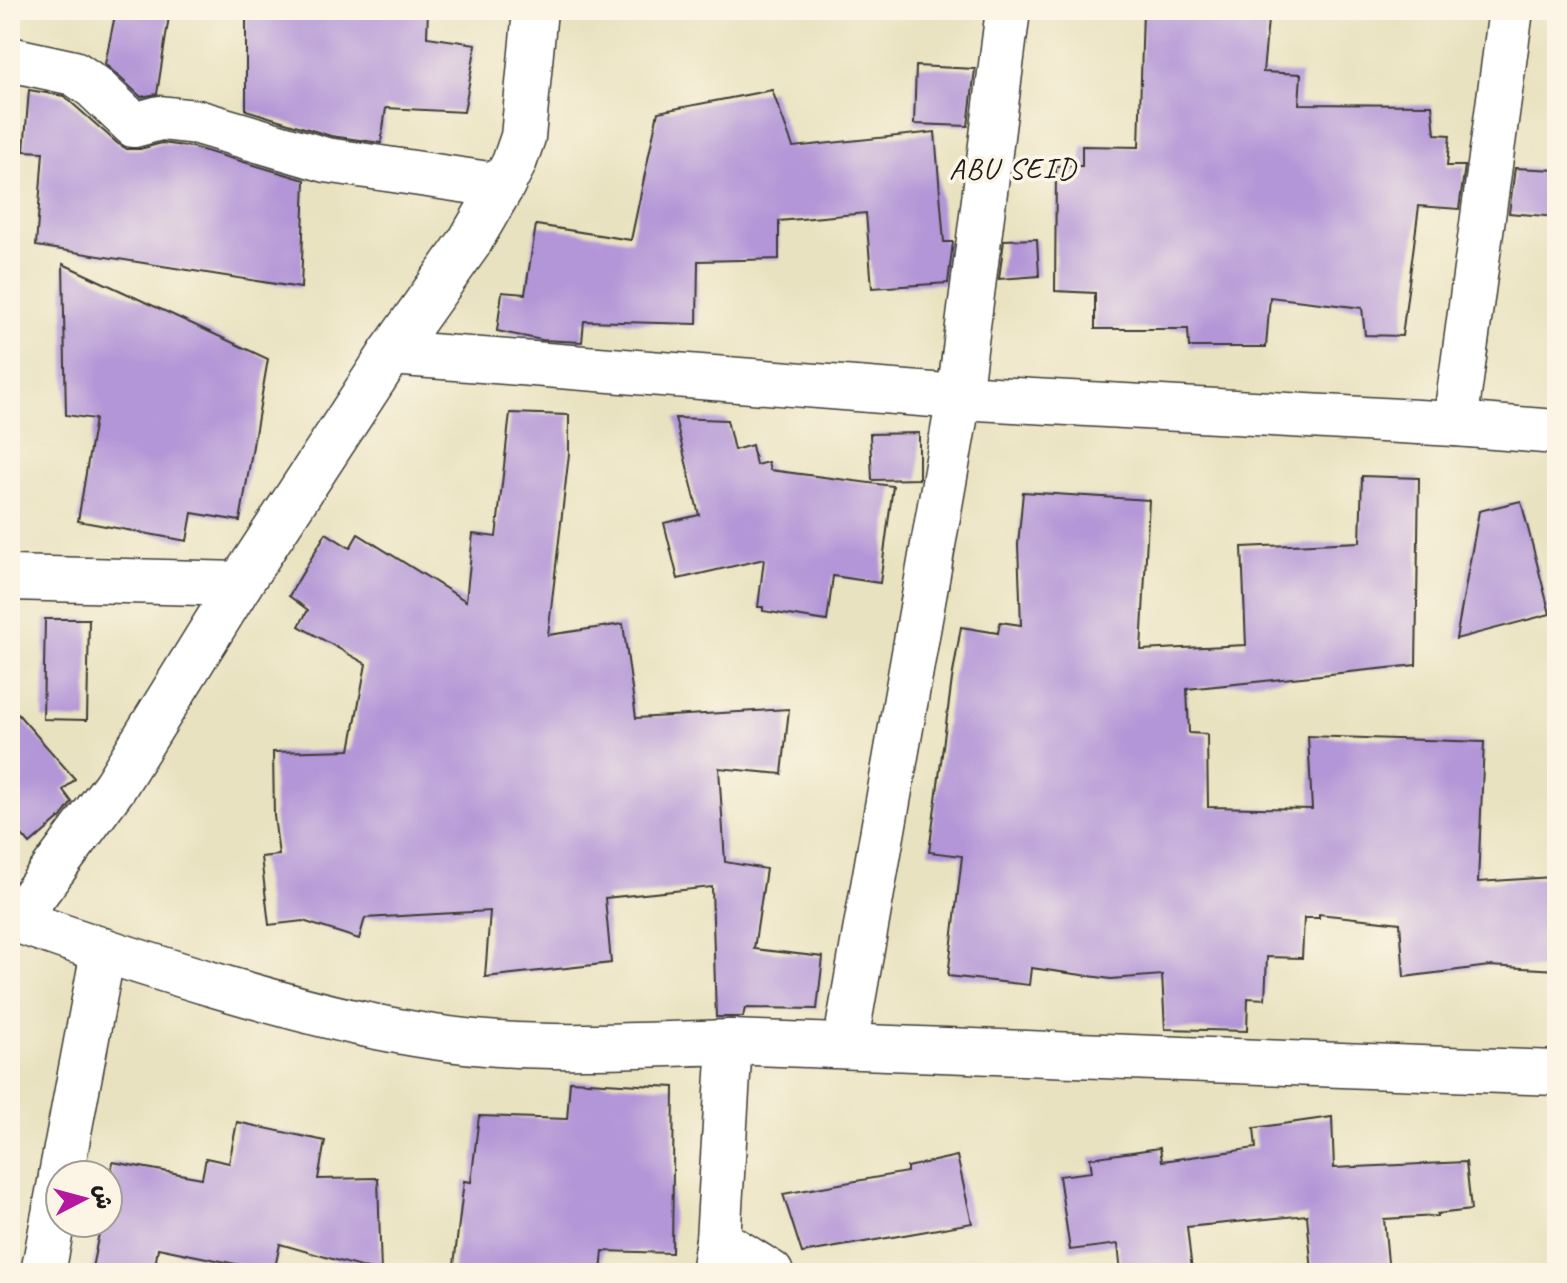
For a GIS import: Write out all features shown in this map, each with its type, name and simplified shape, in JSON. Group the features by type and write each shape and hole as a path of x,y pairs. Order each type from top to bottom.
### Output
{"street":[{"path":"535,10 523,137 502,186 469,243 391,353 240,584 115,786 13,921 103,952 300,1010 422,1035 498,1044 730,1042 1557,1073"},
{"path":"845,1046 959,397 1008,10"},
{"path":"1455,424 1511,10"},
{"path":"10,59 74,73 93,86 134,125 160,118 197,122 326,160 502,186"},
{"path":"391,353 959,397 1557,432"},
{"path":"10,578 240,584"},
{"path":"64,1159 103,952"},
{"path":"730,1042 716,1257 771,1273"},
{"path":"43,1273 49,1239"}],"building":[{"path":"116,10 170,10 157,94 141,97 105,64"},
{"path":"246,10 428,10 427,37 476,44 464,112 386,108 381,143 331,136 246,110"},
{"path":"1143,10 1269,10 1263,72 1301,74 1299,104 1432,105 1435,134 1450,135 1447,166 1465,166 1459,209 1419,206 1402,336 1365,335 1362,308 1270,297 1266,347 1189,347 1188,329 1095,329 1095,293 1055,291 1056,166 1082,166 1082,146 1139,147"},
{"path":"916,66 975,69 968,126 914,124"},
{"path":"29,90 64,96 127,149 162,143 192,147 305,180 301,288 36,246 43,152 24,151"},
{"path":"772,90 793,147 935,132 944,242 953,242 948,283 872,288 866,213 779,221 779,259 698,261 697,324 584,321 582,342 542,340 497,331 502,292 525,294 536,225 631,240 658,112"},
{"path":"1515,168 1557,170 1557,217 1509,213"},
{"path":"1037,239 1039,276 999,279 1004,240"},
{"path":"63,264 268,359 240,521 192,513 187,541 78,521 95,419 66,415"},
{"path":"510,413 569,415 569,454 548,635 623,624 636,718 789,709 782,774 719,768 725,862 766,869 754,949 823,957 817,1009 745,1008 743,1017 716,1017 712,887 605,898 611,963 485,977 490,911 365,918 359,939 303,921 269,925 261,857 279,855 274,816 273,752 350,750 366,664 299,626 308,610 289,596 326,533 350,548 358,534 466,601 473,534 496,537"},
{"path":"675,418 727,420 734,450 752,445 756,465 768,462 770,470 893,486 880,583 833,576 827,621 763,611 763,607 758,607 764,559 678,579 664,523 699,515"},
{"path":"919,433 919,479 872,480 870,434"},
{"path":"1362,476 1419,478 1416,665 1187,689 1189,733 1207,734 1208,807 1312,809 1308,736 1484,742 1478,882 1552,877 1554,903 1557,903 1557,970 1489,966 1404,977 1400,923 1319,914 1319,918 1304,918 1302,958 1267,957 1265,999 1248,998 1247,1031 1165,1029 1162,975 1111,979 1031,968 1029,985 948,976 962,856 929,852 952,679 961,627 998,633 1000,622 1021,625 1018,545 1023,492 1149,500 1141,650 1246,645 1242,547 1360,542"},
{"path":"1521,501 1550,614 1456,639 1479,511"},
{"path":"45,619 89,619 87,720 43,719"},
{"path":"10,705 75,779 63,790 72,802 61,817 30,844 10,821"},
{"path":"570,1081 674,1087 672,1253 603,1251 601,1273 453,1273 464,1181 471,1182 479,1116 567,1119"},
{"path":"1332,1117 1334,1168 1466,1162 1471,1210 1437,1216 1384,1219 1389,1273 1312,1273 1307,1215 1187,1227 1192,1270 1121,1273 1118,1244 1070,1250 1059,1176 1092,1172 1090,1158 1160,1148 1162,1161 1256,1148 1254,1128"},
{"path":"237,1122 325,1141 318,1179 378,1178 381,1273 280,1244 274,1272 158,1248 154,1273 91,1273 98,1239 124,1239 124,1164 202,1178 206,1158 229,1163"},
{"path":"957,1156 972,1223 802,1253 783,1194 907,1172 907,1167"}],"district":[{"name":"ABU SEID","path":"1013,168"}]}
